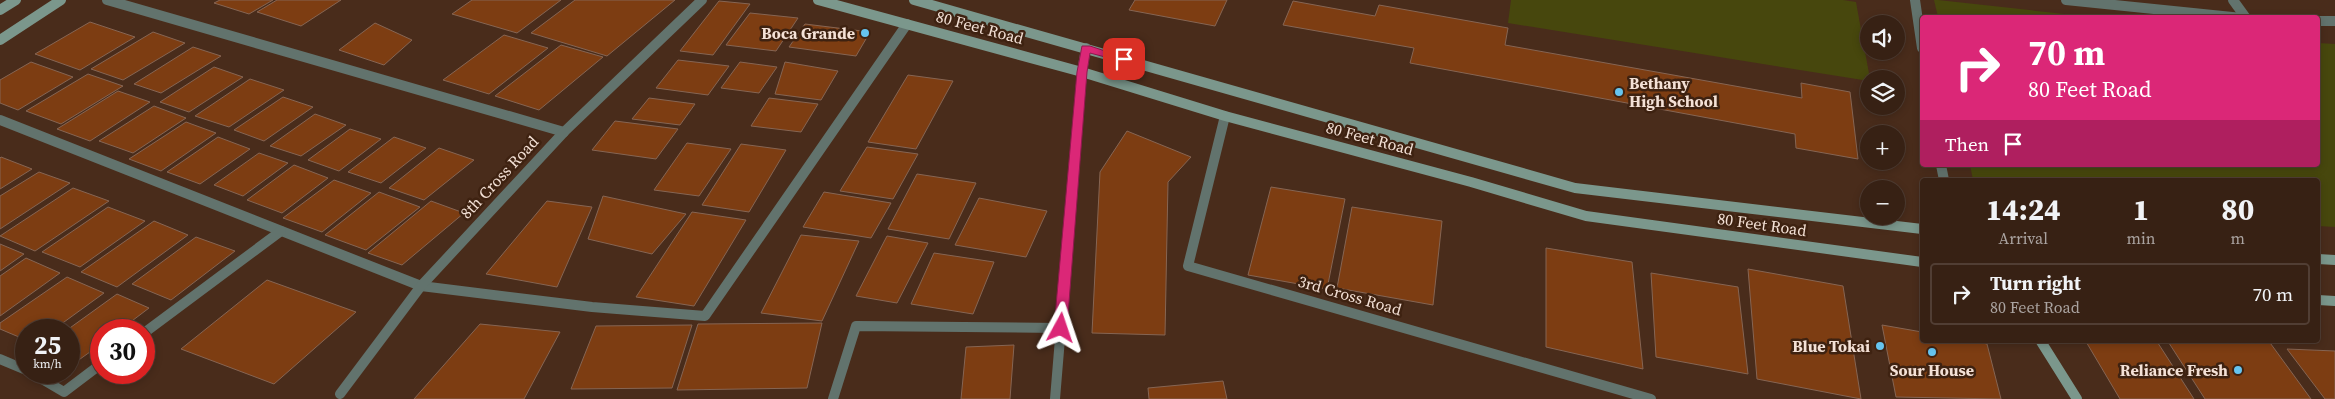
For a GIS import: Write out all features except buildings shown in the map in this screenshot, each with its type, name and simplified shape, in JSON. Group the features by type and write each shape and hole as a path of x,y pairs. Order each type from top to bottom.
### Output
{"main road":[{"path":"0,10 16,0"},
{"path":"0,40 61,0"},
{"name":"80 Feet Road","path":"818,0 1082,72 1225,116 1471,182 1586,216 1920,262"},
{"name":"80 Feet Road","path":"914,0 1575,188 1920,229"},
{"path":"2320,259 2335,260"},
{"path":"2320,300 2335,301"},
{"path":"2042,343 2077,399"}],"street":[{"path":"106,0 564,132"},
{"name":"8th Cross Road","path":"340,394 421,286 564,132 702,0"},
{"path":"1915,0 1920,34"},
{"path":"2066,0 2214,15"},
{"path":"2233,0 2242,15"},
{"path":"2320,21 2335,21"},
{"path":"0,120 421,286 592,306 705,316 907,24"},
{"path":"1055,399 1082,72 1086,48"},
{"name":"3rd Cross Road","path":"1225,116 1188,266 1652,399"},
{"path":"155,325 281,231"},
{"path":"833,399 856,326 1061,328"},
{"path":"0,359 15,365"},
{"path":"80,380 90,372"},
{"path":"50,384 64,392 75,384"}],"shaded area":[{"path":"1511,0 1843,0 1856,2 1860,24 1860,60 1867,60 1868,70 1860,70 1860,80 1508,23"},
{"path":"1934,0 2074,15 1938,15"},
{"path":"2320,43 2335,44 2335,227 2320,226 2320,178 1973,178 1970,167 2320,167"}],"place":[{"name":"Boca Grande","path":"865,33"},
{"name":"Bethany High School","path":"1619,92"},
{"name":"Blue Tokai","path":"1880,346"},
{"name":"Sour House","path":"1932,352"},
{"name":"Reliance Fresh","path":"2238,370"}],"route":[{"path":"1061,328 1082,72 1086,48 1124,59"}]}
